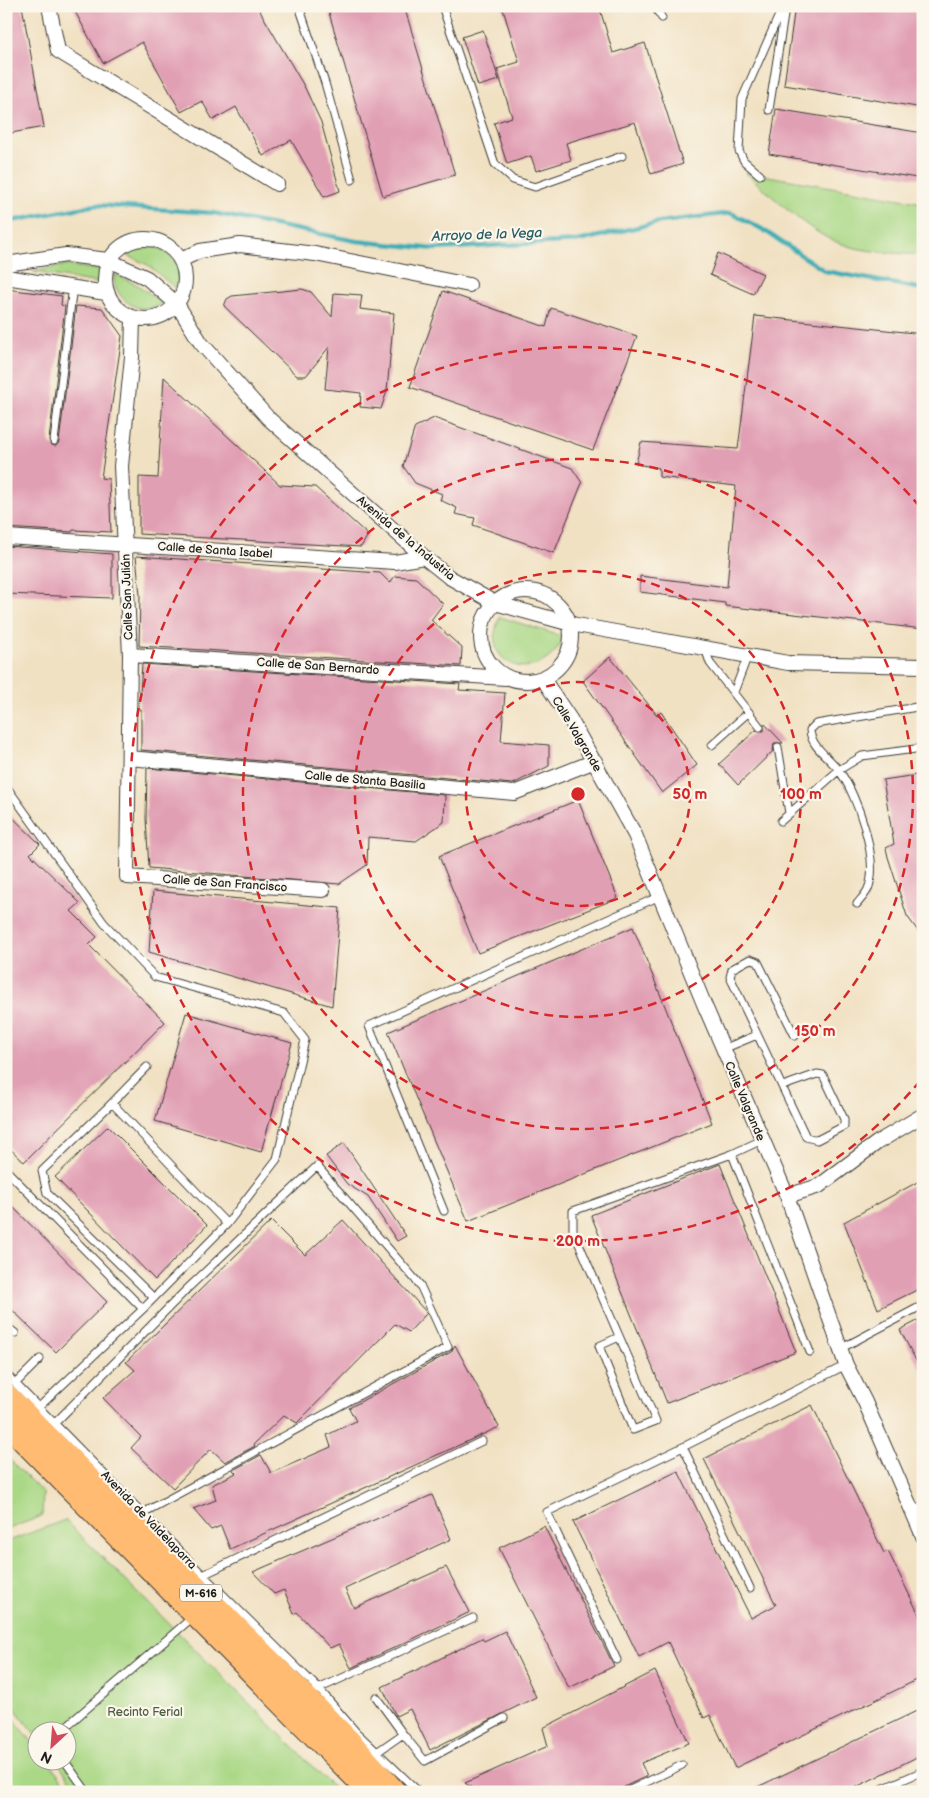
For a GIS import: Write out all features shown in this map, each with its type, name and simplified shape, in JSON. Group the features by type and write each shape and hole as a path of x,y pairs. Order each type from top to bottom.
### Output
{"highway":[{"name":"Avenida de Valdelaparra","path":"11,1390 268,1661 310,1692 349,1742 394,1792"},
{"name":"M-616","path":"6,1422 371,1792"},
{"path":"258,1627 268,1661"}],"street":[{"path":"49,6 58,51 277,184"},
{"path":"138,238 151,238 163,242 181,260 185,282 177,304 157,318 133,318 113,304 106,293 104,282 108,260 126,242 138,238"},
{"path":"181,260 200,250 240,245 315,254 469,285"},
{"name":"Avenida de la Industria","path":"6,264 66,255 108,260 147,278 177,304 201,343 268,418 424,557 449,576 495,603 571,624 802,664 923,666"},
{"path":"6,277 73,286 106,293"},
{"name":"Calle San Julián","path":"128,877 130,655 121,466 132,357 133,318"},
{"name":"Calle de Santa Isabel","path":"6,537 395,562 424,557"},
{"path":"531,591 545,595 557,602 571,624 572,639 569,652 563,663 554,673 543,679 530,682 506,678 494,668 486,657 481,644 481,630 485,616 495,603 504,596 518,592 531,591"},
{"name":"Calle de San Bernardo","path":"130,655 506,678"},
{"name":"Calle Valgrande","path":"543,679 595,761 635,836 723,1049 787,1196 839,1349 918,1508 923,1536"},
{"name":"Calle de Stanta Basilia","path":"129,758 514,793 595,761"},
{"name":"Calle de San Francisco","path":"128,877 324,890"},
{"path":"787,1196 819,1186 878,1142 923,1115"}],"lane":[{"path":"300,6 325,84 352,180"},
{"path":"442,6 495,164 513,180 535,187 622,156"},
{"path":"654,6 662,18"},
{"path":"769,110 784,6"},
{"path":"760,175 744,161 739,151 742,99 784,6"},
{"path":"54,441 73,286"},
{"path":"705,647 710,663 760,727"},
{"path":"734,692 748,655"},
{"path":"857,904 868,888 872,866 861,814 849,785 839,770 811,740 810,730 816,724 923,706"},
{"path":"712,746 749,712"},
{"path":"778,747 789,813"},
{"path":"781,821 839,770 862,756 923,748"},
{"path":"6,786 104,923 155,977 284,1013 305,1040 276,1159 227,1224 143,1309 40,1407"},
{"path":"444,1210 369,1026 660,896"},
{"path":"783,1086 817,1074 823,1075 844,1119 844,1126 818,1140 806,1137 757,1035 730,973 732,970 750,959 758,962 795,1036"},
{"path":"723,1049 757,1035"},
{"path":"146,1067 42,1171 47,1193 154,1298"},
{"path":"112,1103 227,1224"},
{"path":"620,1337 598,1346 633,1430 656,1420 620,1337 573,1230 573,1211 732,1154 762,1140"},
{"path":"732,1154 810,1352"},
{"path":"55,1423 187,1289 317,1166 420,1285 448,1347 143,1513"},
{"path":"6,1170 143,1309"},
{"path":"839,1349 923,1305"},
{"path":"6,1326 14,1333"},
{"path":"11,1390 40,1360"},
{"path":"617,1660 547,1512 683,1448 846,1365"},
{"name":"Avenida de Valdelaparra","path":"6,1374 11,1390 40,1407 203,1575 258,1627 310,1692 420,1792"},
{"path":"203,1575 482,1441"},
{"path":"683,1448 750,1588"},
{"path":"74,1720 196,1614"},
{"path":"310,1692 473,1618"},
{"path":"376,1697 425,1761 504,1718"},
{"path":"377,1752 403,1734"},
{"path":"626,1792 682,1764"},
{"path":"71,1770 87,1792"},
{"path":"875,1792 923,1771"}],"green space":[{"path":"745,172 923,203 923,255 859,249 827,238 802,222"},
{"path":"145,244 160,249 172,259 179,272 175,288 148,265 124,254 134,246"},
{"path":"66,265 100,270 98,283 33,272"},
{"path":"114,274 136,284 161,302 160,305 144,309 128,303 117,291"},
{"path":"500,617 564,637 554,653 541,663 527,667 514,665 504,659 497,649 495,634"},
{"path":"6,1456 43,1493 42,1516 6,1530"},
{"name":"Recinto Ferial","path":"65,1520 338,1792 80,1792 63,1770 78,1770 78,1720 28,1720 28,1725 6,1697 6,1542"},
{"path":"6,1709 28,1737 28,1770 55,1770 72,1792 6,1792"}],"building":[{"path":"6,6 22,6 44,127 6,134"},
{"path":"72,6 257,6 304,86 321,122 340,191 324,197 291,140 263,156 236,107 213,120 202,101 181,112 142,42 103,63"},
{"path":"327,6 404,6 455,175 383,196"},
{"path":"502,6 599,6 613,53 645,43 683,164 651,174 635,122 566,143 571,160 536,171 531,156 507,164 494,123 512,117 497,69 519,62"},
{"path":"795,6 923,6 923,108 784,85"},
{"path":"483,30 499,80 478,86 462,37"},
{"path":"776,109 923,133 923,179 769,154"},
{"path":"718,253 763,274 753,294 710,275"},
{"path":"6,289 62,296 61,305 65,306 49,440 51,445 56,446 59,442 76,306 102,308 122,336 101,478 109,479 111,532 6,528"},
{"path":"302,289 311,292 332,317 334,293 362,295 360,309 394,313 387,391 381,409 360,407 361,393 325,389 329,347 306,376 297,376 224,306 227,299 232,296"},
{"path":"443,291 546,327 551,308 637,336 593,450 410,387"},
{"path":"755,316 923,334 923,629 725,606 725,603 640,592 640,576 727,587 736,486 659,477 659,468 636,464 641,442 738,449"},
{"path":"164,377 280,485 315,487 368,535 361,547 139,534 139,477 158,478"},
{"path":"434,418 572,468 582,483 554,553 473,525 475,518 455,514 457,508 440,500 442,494 415,483 403,466 415,427"},
{"path":"6,546 112,554 112,598 6,594"},
{"path":"136,556 380,573 390,583 395,576 416,578 443,604 431,620 462,648 461,666 139,646 140,595"},
{"path":"610,657 657,715 661,712 697,765 662,793 583,681"},
{"path":"142,664 460,684 459,690 505,693 501,741 549,745 549,766 513,784 141,750 141,709 139,709"},
{"path":"764,723 783,743 774,743 773,751 738,785 719,764 756,730 764,731"},
{"path":"147,768 445,795 444,822 416,841 368,837 367,865 339,884 149,868 146,819"},
{"path":"923,774 923,938 907,916 888,857 886,848 894,844 883,780"},
{"path":"578,800 618,898 478,953 439,856"},
{"path":"6,811 40,844 30,854 80,903 71,911 97,937 89,945 165,1022 24,1162 6,1145"},
{"path":"153,891 340,908 332,1006 149,952"},
{"path":"633,927 712,1123 468,1221 388,1032"},
{"path":"186,1013 292,1043 261,1152 155,1121"},
{"path":"108,1126 207,1225 155,1280 55,1177"},
{"path":"344,1143 406,1236 397,1241 368,1197 347,1184 326,1156"},
{"path":"720,1164 796,1352 667,1403 591,1215"},
{"path":"923,1179 923,1287 878,1309 844,1222"},
{"path":"6,1200 107,1302 56,1352 6,1304"},
{"path":"343,1220 427,1313 409,1332 395,1324 297,1423 284,1415 254,1444 255,1446 225,1462 211,1449 173,1488 131,1448 141,1437 103,1398 135,1370 126,1362 271,1221 305,1255"},
{"path":"923,1318 923,1374 900,1330"},
{"path":"455,1345 499,1427 230,1549 221,1526 211,1530 193,1509 216,1500 212,1485 236,1473 233,1470 261,1455 271,1473 331,1447 327,1435 356,1421 349,1408 451,1352"},
{"path":"812,1405 884,1553 888,1551 923,1623 923,1677 735,1768 710,1715 704,1718 668,1642 639,1657 573,1522 678,1471 751,1618 776,1605 704,1459"},
{"path":"432,1495 451,1539 345,1589 354,1608 446,1567 470,1612 351,1668 339,1644 330,1648 297,1612 294,1614 284,1590 274,1594 253,1572"},
{"path":"544,1526 614,1666 569,1688 499,1548"},
{"path":"505,1631 536,1697 430,1750 410,1709 396,1716 382,1687 482,1638 484,1641"},
{"path":"655,1671 689,1743 641,1763 647,1776 624,1787 621,1792 478,1792 465,1783 548,1746 543,1728"},
{"path":"923,1708 923,1754 846,1792 747,1792"}],"waterway":[{"name":"Arroyo de la Vega","path":"6,222 96,205 213,213 356,241 435,249 578,241 660,222 731,213 762,229 825,271 923,289"}]}
